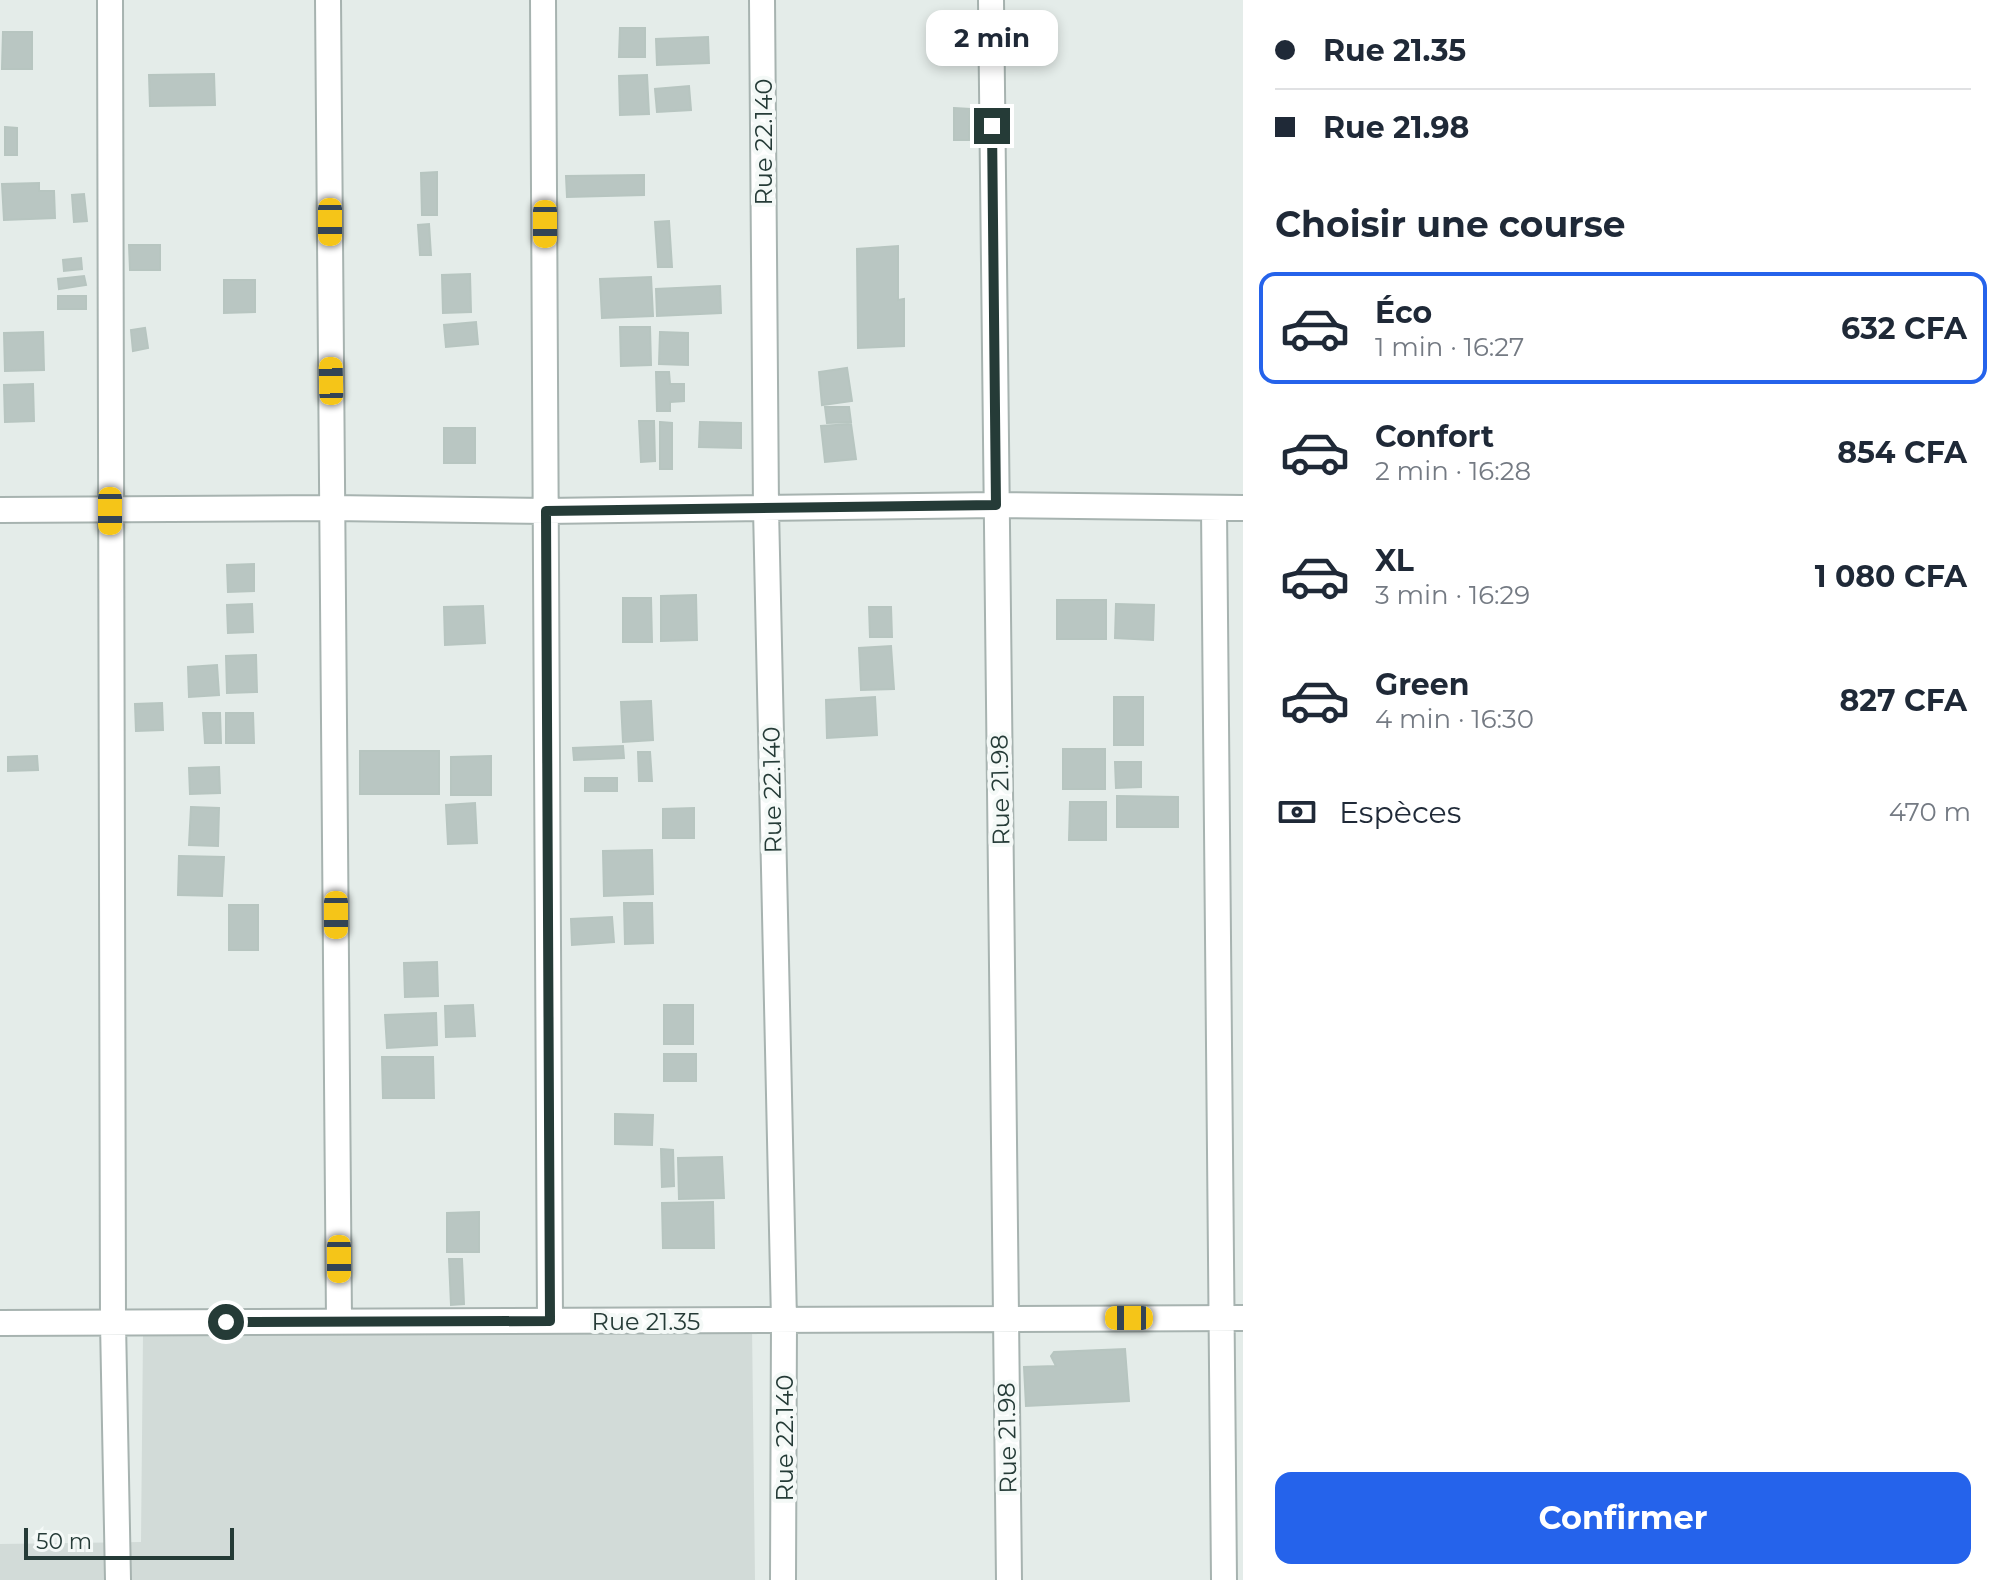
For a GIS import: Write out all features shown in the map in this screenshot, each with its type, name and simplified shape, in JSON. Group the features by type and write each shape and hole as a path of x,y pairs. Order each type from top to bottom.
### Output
{"street":[{"path":"110,0 113,1323 118,1580"},
{"path":"328,0 339,1321"},
{"path":"543,0 550,1321"},
{"name":"Rue 22.140","path":"762,0 766,509 784,1320 783,1580"},
{"name":"Rue 21.98","path":"991,0 1009,1580"},
{"path":"0,510 332,508 546,511 996,505 1243,508"},
{"path":"1214,509 1232,1318 1224,1580"},
{"name":"Rue 21.35","path":"0,1323 1232,1318"}],"shaded area":[{"path":"752,1325 755,1580 0,1580 0,1544 141,1542 143,1335"}],"building":[{"path":"620,28 645,28 645,57 619,57"},
{"path":"3,32 32,32 32,69 2,69"},
{"path":"708,37 709,63 657,65 656,39"},
{"path":"214,74 215,105 150,106 149,75"},
{"path":"647,75 649,114 620,115 619,76"},
{"path":"689,86 691,110 657,112 655,89"},
{"path":"954,108 970,109 969,140 954,140"},
{"path":"5,127 17,128 17,155 5,155"},
{"path":"437,172 437,215 422,215 421,173"},
{"path":"644,175 644,195 567,197 566,176"},
{"path":"39,183 39,191 54,191 55,218 4,220 2,184"},
{"path":"84,194 87,221 74,222 72,195"},
{"path":"669,221 672,267 658,267 655,222"},
{"path":"429,224 431,255 420,255 418,225"},
{"path":"129,245 160,245 160,270 130,270"},
{"path":"898,246 898,300 904,299 904,346 858,348 857,249"},
{"path":"81,258 82,269 64,271 63,260"},
{"path":"470,274 471,312 443,313 442,275"},
{"path":"84,276 86,285 59,289 58,279"},
{"path":"651,277 653,316 602,318 600,279"},
{"path":"224,280 255,280 255,312 224,313"},
{"path":"720,286 721,313 657,316 656,289"},
{"path":"58,296 86,296 86,309 58,309"},
{"path":"476,322 478,344 446,347 444,325"},
{"path":"620,327 650,327 651,365 621,366"},
{"path":"145,328 148,348 133,351 131,330"},
{"path":"43,332 44,370 5,371 4,333"},
{"path":"660,332 688,333 688,365 659,364"},
{"path":"847,368 852,401 822,405 819,372"},
{"path":"656,372 669,372 670,384 684,384 684,401 670,402 670,411 657,411"},
{"path":"33,384 34,421 5,422 4,385"},
{"path":"825,407 849,407 851,422 827,423"},
{"path":"639,421 654,421 655,461 641,462"},
{"path":"660,422 672,423 672,469 660,469"},
{"path":"700,422 741,423 741,448 699,447"},
{"path":"851,424 856,459 825,462 821,426"},
{"path":"444,428 475,428 475,463 444,463"},
{"path":"254,564 254,591 228,592 227,565"},
{"path":"696,595 697,640 661,641 661,596"},
{"path":"623,598 651,598 652,642 623,642"},
{"path":"1057,600 1106,600 1106,639 1057,639"},
{"path":"252,604 253,632 228,633 227,605"},
{"path":"1116,604 1154,605 1153,640 1115,638"},
{"path":"483,606 485,643 445,645 444,607"},
{"path":"869,607 891,607 892,637 870,637"},
{"path":"891,646 894,689 861,690 859,648"},
{"path":"256,655 257,692 227,693 226,656"},
{"path":"217,665 219,695 189,697 188,667"},
{"path":"875,697 877,735 827,738 826,700"},
{"path":"1114,697 1143,697 1143,745 1114,745"},
{"path":"651,701 653,740 623,742 621,702"},
{"path":"162,703 163,730 136,731 135,704"},
{"path":"203,713 220,713 221,743 205,743"},
{"path":"226,713 253,713 254,743 226,743"},
{"path":"623,746 624,758 574,760 573,748"},
{"path":"1063,749 1105,749 1105,789 1063,789"},
{"path":"360,751 439,751 439,794 360,794"},
{"path":"638,752 650,752 652,781 639,781"},
{"path":"37,756 38,770 8,771 8,757"},
{"path":"491,756 491,795 451,795 451,757"},
{"path":"1115,762 1141,762 1141,787 1116,788"},
{"path":"219,767 220,793 190,794 189,768"},
{"path":"585,778 617,778 617,791 585,791"},
{"path":"1117,796 1178,797 1178,827 1117,827"},
{"path":"1070,802 1106,802 1106,840 1069,840"},
{"path":"475,803 477,843 448,844 446,805"},
{"path":"191,807 219,808 218,846 189,845"},
{"path":"694,808 694,838 663,838 663,809"},
{"path":"652,850 653,894 604,896 603,851"},
{"path":"179,856 224,857 222,896 178,895"},
{"path":"624,903 652,903 653,943 625,944"},
{"path":"229,905 258,905 258,950 229,950"},
{"path":"612,917 614,942 572,945 571,919"},
{"path":"437,962 438,996 405,997 404,963"},
{"path":"473,1005 475,1036 446,1037 445,1006"},
{"path":"664,1005 693,1005 693,1044 664,1044"},
{"path":"436,1013 437,1045 387,1048 385,1015"},
{"path":"664,1054 696,1054 696,1081 664,1081"},
{"path":"382,1057 433,1057 434,1098 383,1098"},
{"path":"615,1114 653,1115 652,1145 615,1144"},
{"path":"661,1149 673,1150 674,1186 662,1187"},
{"path":"722,1157 724,1198 679,1199 678,1158"},
{"path":"713,1202 714,1248 663,1248 662,1203"},
{"path":"479,1212 479,1252 447,1252 447,1213"},
{"path":"449,1259 462,1259 464,1304 451,1305"},
{"path":"1125,1349 1129,1401 1026,1406 1024,1367 1056,1366 1051,1356 1054,1352"}],"route":[{"path":"226,1322 550,1321 546,511 996,505 992,126"}]}
